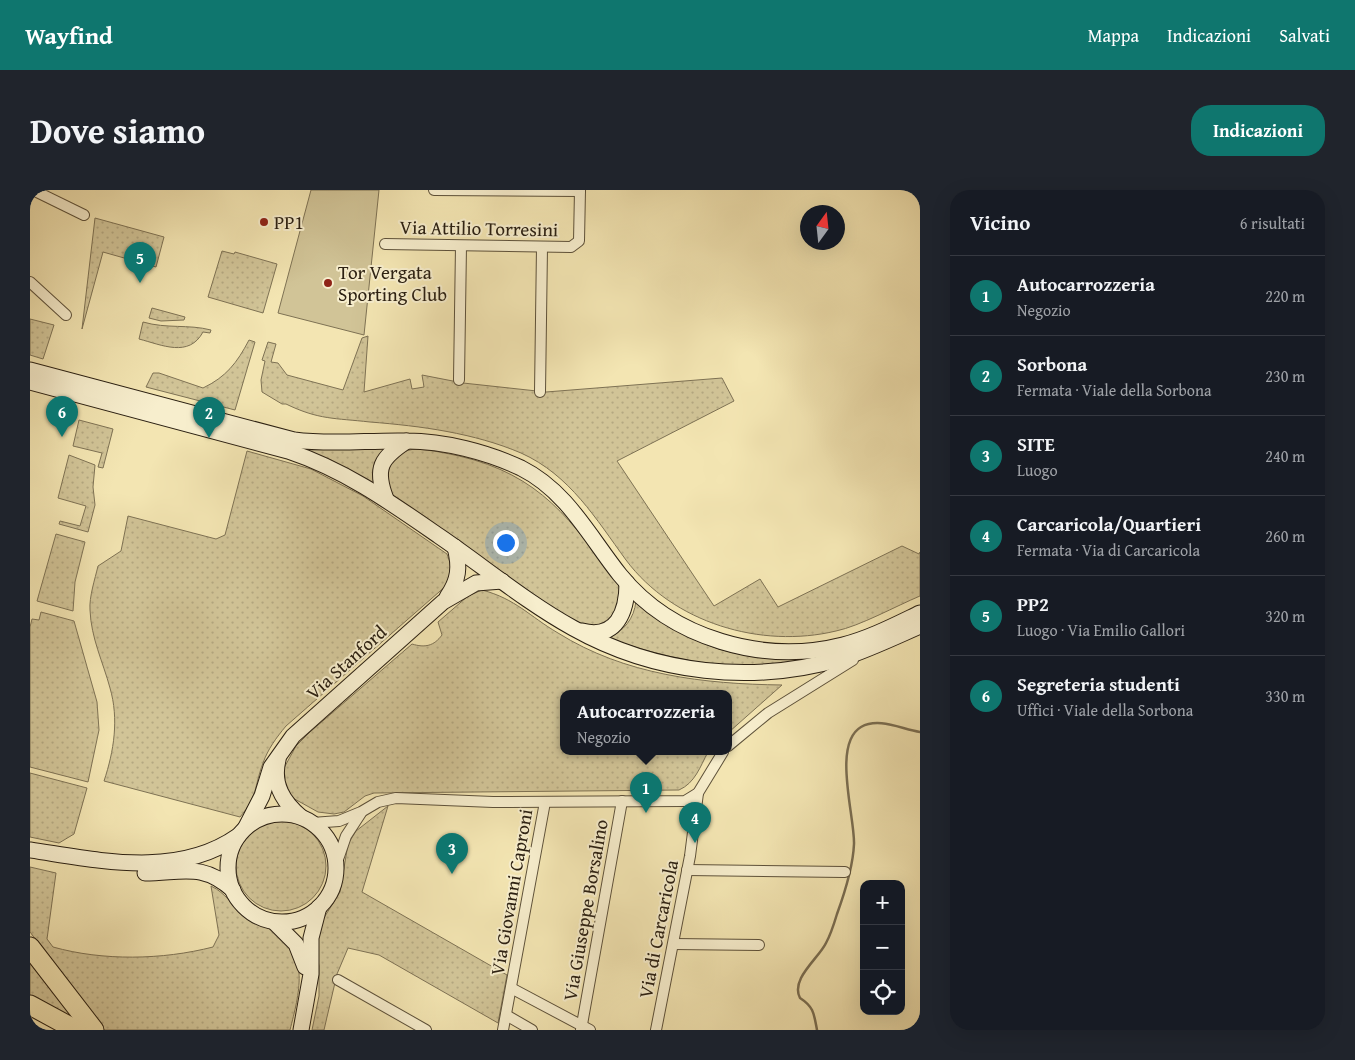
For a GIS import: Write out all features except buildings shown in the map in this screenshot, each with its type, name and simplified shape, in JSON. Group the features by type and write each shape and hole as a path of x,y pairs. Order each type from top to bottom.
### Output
{"highway":[{"path":"30,947 94,1030"},
{"path":"30,1005 76,1030"}],"street":[{"path":"33,190 84,215"},
{"path":"434,190 580,191"},
{"name":"Via Attilio Torresini","path":"385,244 573,246 579,239 580,191"},
{"path":"458,380 461,246"},
{"path":"540,392 542,247"},
{"path":"30,282 66,315"},
{"path":"30,370 294,440 332,444 407,441 452,447 492,456 520,468 537,478 573,511 627,583 650,604 688,628 725,643 759,650 803,651 842,645 920,613"},
{"path":"30,382 300,455 346,475 386,499 502,581 572,627 631,655 668,665 714,672 762,672 805,667 844,657 920,626"},
{"path":"386,499 380,480 381,467 390,452 407,441"},
{"name":"Via Stanford","path":"443,602 457,578 459,569 455,547"},
{"name":"Via Stanford","path":"242,831 262,796 271,767 297,732 443,602 476,583 502,581"},
{"path":"572,627 598,632 615,624 625,610 627,583"},
{"path":"732,743 768,713 879,644"},
{"path":"279,754 276,776 279,791 284,801 329,841 335,868"},
{"name":"Via di Carcaricola","path":"656,1030 697,817 698,793 721,755"},
{"path":"30,850 115,862 152,863 206,852 222,846 261,817 287,814 307,820 339,821 361,812 378,802 396,798 545,802 682,802 690,800 698,793"},
{"name":"Via Giuseppe Borsalino","path":"585,1029 622,801"},
{"name":"Via Giovanni Caproni","path":"506,1015 545,802"},
{"path":"301,1030 312,968 310,944 319,907 327,894 346,836 361,812"},
{"path":"233,890 228,876 229,865 242,831"},
{"path":"30,860 127,873 198,870 215,877 233,890 251,913 275,923 288,934 299,948 303,959 308,990"},
{"path":"687,870 845,872"},
{"path":"275,923 300,918 319,907"},
{"path":"674,944 759,945"},
{"path":"338,980 426,1030"},
{"path":"511,988 585,1029"},
{"path":"503,1030 506,1015 532,1030"}],"shaded area":[{"name":"Tor Vergata Sporting Club","path":"311,190 379,190 364,335 278,313"},
{"path":"95,218 164,237 156,267 103,252 82,329"},
{"path":"222,251 234,254 235,252 277,264 263,313 208,297"},
{"path":"152,308 185,317 184,320 161,321 149,318"},
{"path":"30,319 54,325 43,359 30,355"},
{"path":"143,322 211,330 210,333 203,332 190,345 174,348 139,339"},
{"path":"368,336 364,392 410,379 412,389 424,387 422,375 463,383 546,392 722,378 734,401 617,461 714,606 760,579 778,607 902,546 919,554 920,552 920,596 856,625 807,636 749,633 720,626 693,615 668,600 645,582 626,560 581,499 554,473 521,453 466,435 408,426 318,416 282,404 262,392 261,380 265,361 262,360 268,342 276,344 271,362 278,363 287,375 343,390 362,338"},
{"path":"249,340 255,342 235,410 146,387 153,373 159,373 203,388 218,379 230,368 240,356"},
{"path":"79,420 113,429 103,468 98,467 102,453 73,446"},
{"path":"274,441 312,450 388,447 381,455 374,470 373,480 375,486"},
{"path":"417,449 459,456 487,464 512,475 533,488 569,520 618,584 621,590 620,609 597,625 583,625 567,618 557,613 394,497 388,481 390,466 400,454 408,450"},
{"path":"247,451 311,469 363,496 447,554 452,568 447,585 286,726 267,753 253,797 240,817 104,781 113,747 115,723 113,700 93,630 90,605 98,566 121,551 128,516 216,539 225,535"},
{"path":"69,455 95,465 93,487 95,505 88,532 59,524 60,521 80,526 86,506 58,498"},
{"path":"56,534 85,542 75,582 73,611 37,601"},
{"path":"482,590 504,598 548,627 584,647 610,659 638,668 695,679 782,685 732,729 732,690 560,690 560,755 707,755 693,779 679,790 374,793 365,796 344,812 334,814 318,812 291,797 284,783 284,768 296,746 412,644 425,646 436,642 442,635 438,622 468,596"},
{"path":"636,601 675,629 719,649 756,656 819,657 769,666 722,665 665,655 608,638 619,632 627,624 633,613"},
{"path":"41,612 74,621 97,702 99,730 88,782 30,767 30,627 32,619 39,620"},
{"path":"30,773 87,788 74,834 59,843 30,837"},
{"path":"388,806 362,892 507,975 498,1023 379,955 348,948 337,974 324,1030 312,1030 319,996 319,966 315,944 322,921 340,892 348,844 356,831"},
{"path":"281,821 298,824 313,834 323,849 326,866 323,883 313,898 298,908 281,911 264,908 249,898 239,883 236,866 239,849 249,834 264,824"},
{"path":"30,867 56,873 47,939 53,947 92,955 112,957 153,956 213,947 219,935 211,886 216,889 245,916 273,929 285,939 293,950 299,975 299,989 290,1030 104,1030 30,932"},
{"path":"30,963 73,1018 30,996"}],"waterway":[{"path":"817,1030 813,1011 800,998 798,991 802,976 829,936 850,871 854,844 846,764 852,736 861,727 875,723 883,723 920,732"}],"place":[{"name":"PP1","path":"264,222"},
{"name":"PP2","path":"140,283"},
{"name":"Tor Vergata Sporting Club","path":"328,283"},
{"name":"Segreteria studenti","path":"62,437"},
{"name":"Sorbona","path":"209,438"},
{"name":"Autocarrozzeria","path":"646,813"},
{"name":"Carcaricola/Quartieri","path":"695,843"},
{"name":"SITE","path":"452,874"}]}
